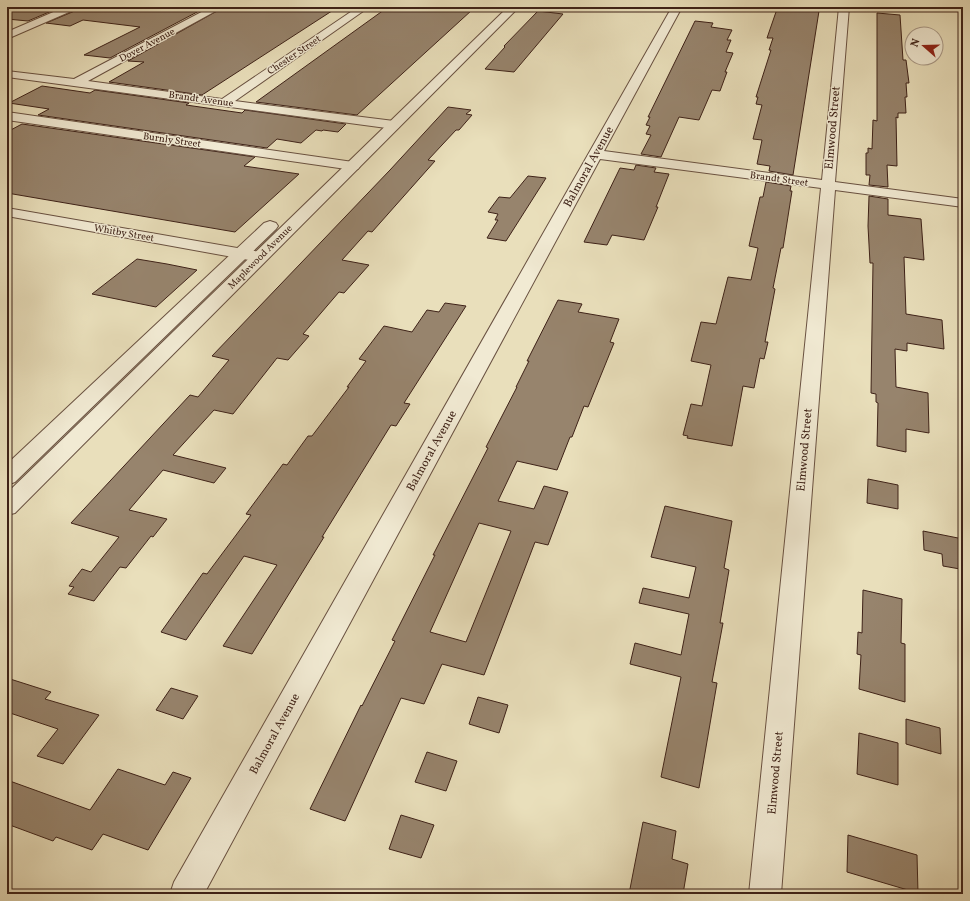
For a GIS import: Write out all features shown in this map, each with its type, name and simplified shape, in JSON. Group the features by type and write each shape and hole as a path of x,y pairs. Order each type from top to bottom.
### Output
{"street":[{"path":"7,36 73,7"},
{"name":"Dover Avenue","path":"76,83 218,7"},
{"name":"Chester Street","path":"224,102 364,7"},
{"name":"Maplewood Avenue","path":"7,476 336,163 386,124 466,46 500,7"},
{"name":"Maplewood Avenue","path":"466,46 514,7"},
{"name":"Balmoral Avenue","path":"186,894 678,7"},
{"name":"Elmwood Street","path":"765,894 844,7"},
{"name":"Brandt Avenue","path":"7,74 386,124"},
{"name":"Burnly Street","path":"7,116 353,166"},
{"name":"Maplewood Avenue","path":"7,507 353,166 386,124"},
{"name":"Brandt Street","path":"596,154 963,203"},
{"name":"Whitby Street","path":"7,212 260,257"}],"building":[{"path":"7,7 61,7 28,21 7,19"},
{"path":"80,7 158,7 199,11 110,58 84,55 140,27 83,20 70,26 46,23 77,10"},
{"path":"224,7 338,7 202,95 109,82 144,62 128,61"},
{"path":"388,7 439,7 472,10 357,115 256,102"},
{"path":"777,9 819,11 793,175 769,171 770,166 757,164 762,140 753,139 762,105 756,104 758,97 756,97 771,50 769,50 773,38 767,38"},
{"path":"538,11 563,14 514,72 485,69 505,47 504,46"},
{"path":"877,13 900,15 903,60 904,66 907,66 909,83 906,83 906,113 898,113 898,118 896,117 897,166 887,165 888,187 869,185 870,175 866,175 866,153 868,153 868,148 872,149 873,120 877,121"},
{"path":"695,21 713,23 711,27 732,30 727,40 731,40 726,52 733,53 725,72 727,72 720,91 712,90 699,120 679,117 661,157 641,154 651,135 646,134 650,126 646,125 650,117 648,117"},
{"path":"42,86 90,93 95,90 189,103 186,105 242,113 245,110 346,124 338,132 316,130 301,143 277,139 267,148 38,115 49,109 9,103"},
{"path":"448,107 471,110 466,114 472,115 428,160 435,161 372,232 368,231 342,260 369,265 344,293 339,292 303,334 309,336 288,360 277,358 233,414 214,410 173,455 226,468 214,483 163,470 129,510 167,519 153,537 151,536 126,568 120,567 94,601 68,594 74,587 69,586 82,569 91,572 119,537 71,523 190,395 198,397 229,360 212,356 390,170"},
{"path":"22,124 255,157 244,166 299,174 235,232 7,193 7,132"},
{"path":"636,165 656,168 654,172 669,174 656,207 658,207 644,240 612,235 607,245 584,242 620,168 634,170"},
{"path":"528,176 546,178 506,241 487,238 498,220 495,220 498,214 488,212 499,197 510,198"},
{"path":"766,182 791,186 790,191 792,191 783,248 781,248 773,288 775,289 765,342 768,342 764,359 760,358 754,388 743,386 732,446 687,438 688,436 683,435 691,404 702,406 711,365 691,361 701,322 716,324 728,277 751,280 758,248 749,246 760,197 763,197"},
{"path":"869,196 888,199 888,215 921,219 924,260 904,257 906,314 942,320 944,349 907,343 907,351 895,349 896,387 928,393 929,433 906,429 906,452 877,446 878,403 876,402 876,394 871,393 873,263 870,263 868,226"},
{"path":"137,259 197,270 156,307 92,294"},
{"path":"558,300 582,304 578,312 619,319 610,342 614,343 588,407 584,406 557,470 517,461 498,501 534,509 544,486 568,492 548,545 535,542 484,675 442,664 424,704 401,698 345,821 310,809 361,705 362,706 395,641 392,640 435,555 433,555 488,448 486,447 517,387 529,361 527,361","holes":["479,523 511,531 466,642 430,632"]},
{"path":"445,303 466,306 404,403 410,404 396,426 391,425 252,654 223,646 277,565 244,556 186,640 161,632 203,573 207,574 251,515 246,514 283,464 287,465 308,436 312,436 349,387 347,387 366,361 359,359 384,326 412,332 427,310 439,312"},
{"path":"868,479 898,485 898,509 867,503"},
{"path":"665,506 732,521 724,568 729,570 720,623 723,623 712,682 717,683 699,788 661,777 681,677 630,664 635,643 681,655 689,614 639,603 643,588 689,598 696,567 651,557"},
{"path":"923,531 963,539 963,558 959,557 960,569 943,566 942,554 924,550"},
{"path":"863,590 902,599 901,643 905,644 905,702 859,689 861,655 857,654 858,632 862,633"},
{"path":"7,678 51,692 45,699 99,715 63,764 37,756 58,729 7,712"},
{"path":"171,688 198,696 183,719 156,710"},
{"path":"478,697 508,705 499,733 469,724"},
{"path":"906,719 940,728 941,754 906,744"},
{"path":"859,733 898,743 898,785 857,774"},
{"path":"427,752 457,761 446,791 415,782"},
{"path":"118,769 165,785 173,772 191,778 148,850 103,834 92,850 56,837 53,841 7,824 7,780 90,810"},
{"path":"401,815 434,825 421,858 389,849"},
{"path":"643,822 676,831 672,859 688,864 683,894 629,894"},
{"path":"848,835 917,855 918,893 847,872"}]}
